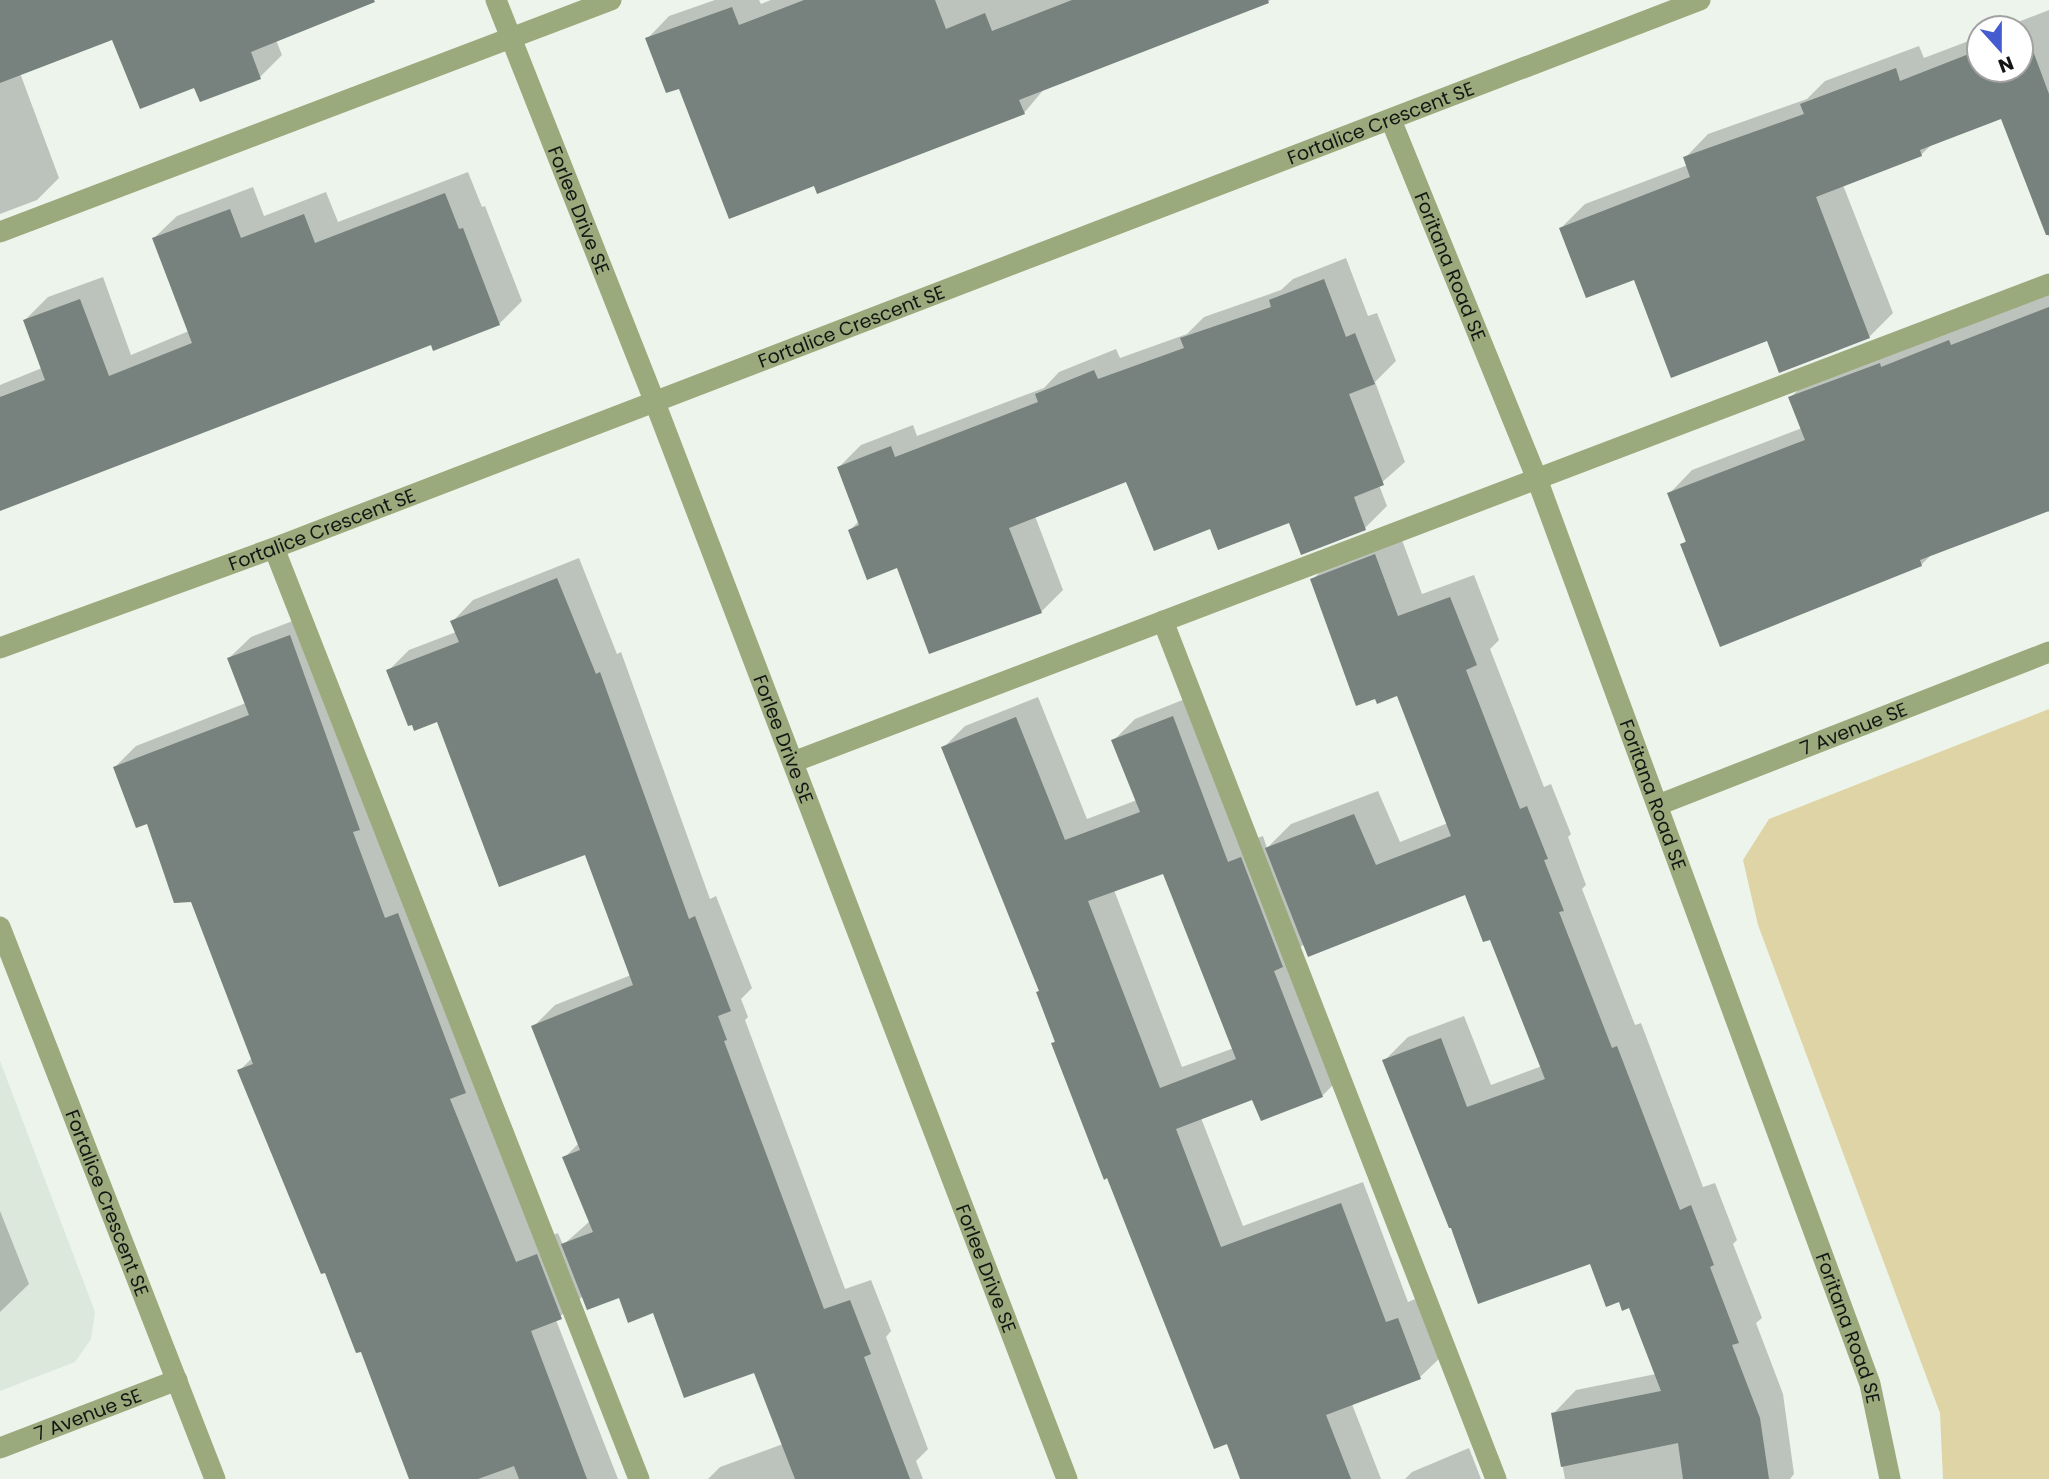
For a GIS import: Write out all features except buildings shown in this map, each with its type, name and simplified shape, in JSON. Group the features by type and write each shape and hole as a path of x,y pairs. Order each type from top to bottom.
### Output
{"street":[{"name":"Forlee Drive SE","path":"496,0 793,762 1067,1479"},
{"path":"0,232 611,0"},
{"name":"Fortalice Crescent SE","path":"0,648 274,548 1700,0"},
{"name":"Foritana Road SE","path":"1391,120 1537,479 1658,805 1870,1384 1890,1479"},
{"path":"793,762 2049,284"},
{"path":"274,548 639,1479"},
{"path":"1163,621 1496,1479"},
{"name":"7 Avenue SE","path":"1658,805 2049,652"},
{"name":"Fortalice Crescent SE","path":"0,927 215,1479"},
{"name":"7 Avenue SE","path":"0,1448 177,1380"}],"shaded area":[{"path":"2049,709 2049,1479 1943,1479 1940,1413 1758,925 1743,860 1769,819"},
{"path":"0,1061 95,1312 91,1339 75,1362 0,1391"}]}
